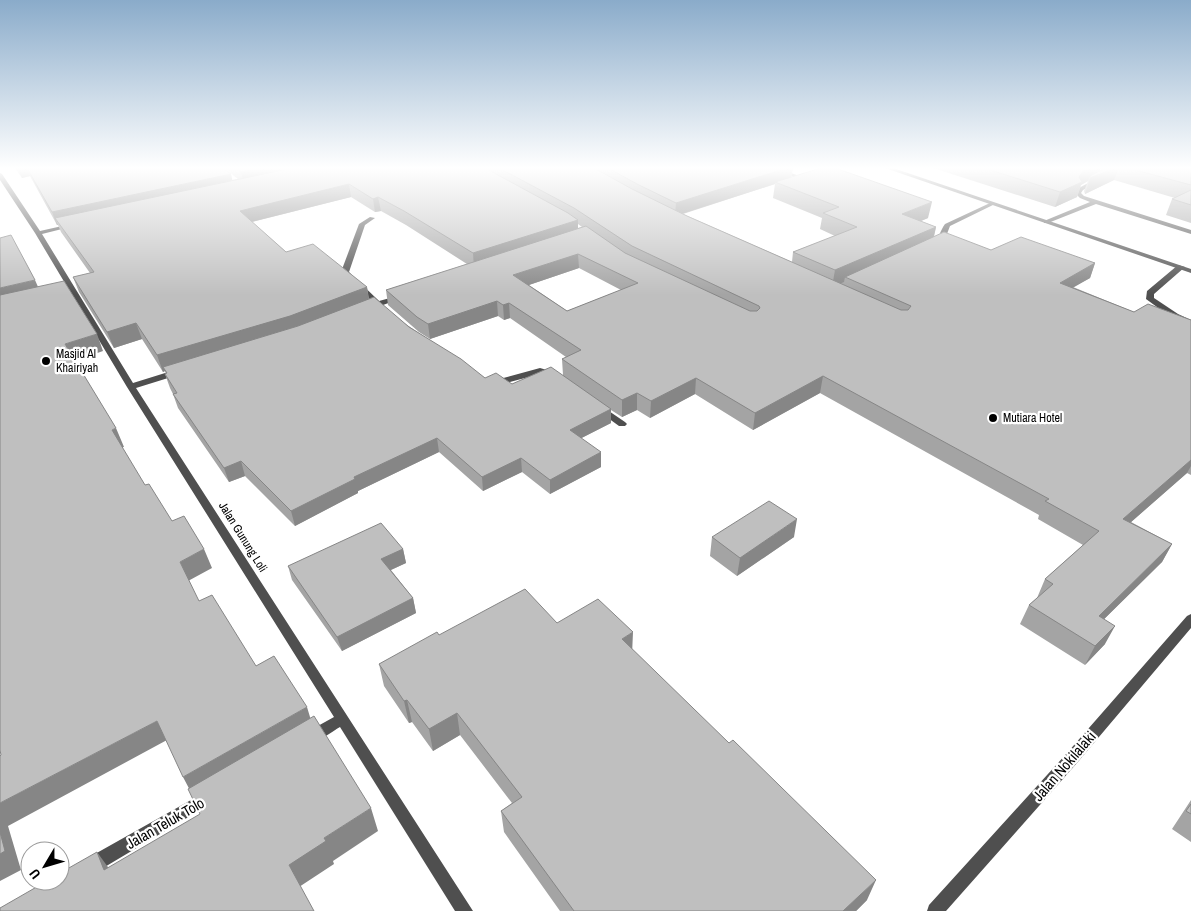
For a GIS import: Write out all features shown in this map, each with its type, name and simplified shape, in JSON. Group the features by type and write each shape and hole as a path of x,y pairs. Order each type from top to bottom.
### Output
{"street":[{"name":"Jalan Gunung Loli","path":"23,211 38,233 69,293 465,911"},
{"path":"926,250 935,246 942,239 947,226 979,211"},
{"path":"1012,211 1191,271"},
{"path":"1046,222 1074,211"},
{"path":"1122,211 1191,232"},
{"path":"372,218 362,224 346,272 350,279 385,311"},
{"path":"38,233 75,225"},
{"path":"1181,267 1150,293 1150,299 1175,316 1191,323"},
{"path":"360,311 412,293"},
{"path":"131,387 187,369"},
{"path":"486,381 502,382 540,371 564,381"},
{"path":"593,402 622,424"},
{"name":"Jalan Nokilalaki","path":"936,911 1072,758 1191,619"},
{"path":"300,744 342,719"},
{"name":"Jalan Teluk Tolo","path":"81,872 224,788"}],"building":[{"path":"90,211 242,211 240,211 286,252 313,244 367,287 290,316 157,355 136,323 107,332 73,277 94,272 55,218"},
{"path":"404,211 563,211 578,220 473,253"},
{"path":"578,211 676,211 901,310 908,310 911,306 845,277 944,232 991,250 1021,237 1095,263 1060,283 1134,312 1148,304 1191,320 1191,460 1123,519 1172,544 1099,616 1115,626 1095,646 1029,605 1053,584 1045,579 1099,531 1045,501 1049,499 823,376 755,413 696,378 651,401 637,393 622,400 562,359 581,350 509,303 503,305 497,301 428,324 386,290 586,226 625,253 750,311 757,311 760,308 632,246","holes":["578,254 638,283 567,311 513,275"]},
{"path":"830,211 911,211 902,214 936,227 835,270 793,252 857,227 823,213"},
{"path":"11,235 35,280 0,288 0,238"},
{"path":"64,281 97,334 65,344 116,428 112,430 145,485 149,484 172,521 184,516 204,549 180,562 199,601 212,595 256,666 274,656 307,707 183,777 157,721 0,803 0,295"},
{"path":"374,297 409,327 461,359 485,378 496,373 512,384 551,367 611,409 570,430 601,452 550,480 521,458 482,477 437,438 354,477 355,479 291,511 241,461 224,468 173,394 177,393 165,374 167,373 163,367 298,326"},
{"path":"769,501 797,519 740,558 712,537"},
{"path":"381,523 403,549 381,559 413,598 337,637 288,566"},
{"path":"525,589 557,623 598,599 633,632 622,639 729,743 733,740 876,880 843,911 574,911 501,811 522,797 457,713 429,729 407,700 404,701 379,664 437,632 439,635"},
{"path":"314,716 371,808 324,838 326,841 289,865 314,911 0,911 0,908 30,891 70,891 70,867 97,852 104,870 200,814 188,789"},
{"path":"1191,804 1191,814 1186,811"},
{"path":"0,832 5,851 0,854"}],"place":[{"name":"Masjid Al Khairiyah","path":"46,361"},
{"name":"Mutiara Hotel","path":"993,418"}]}
